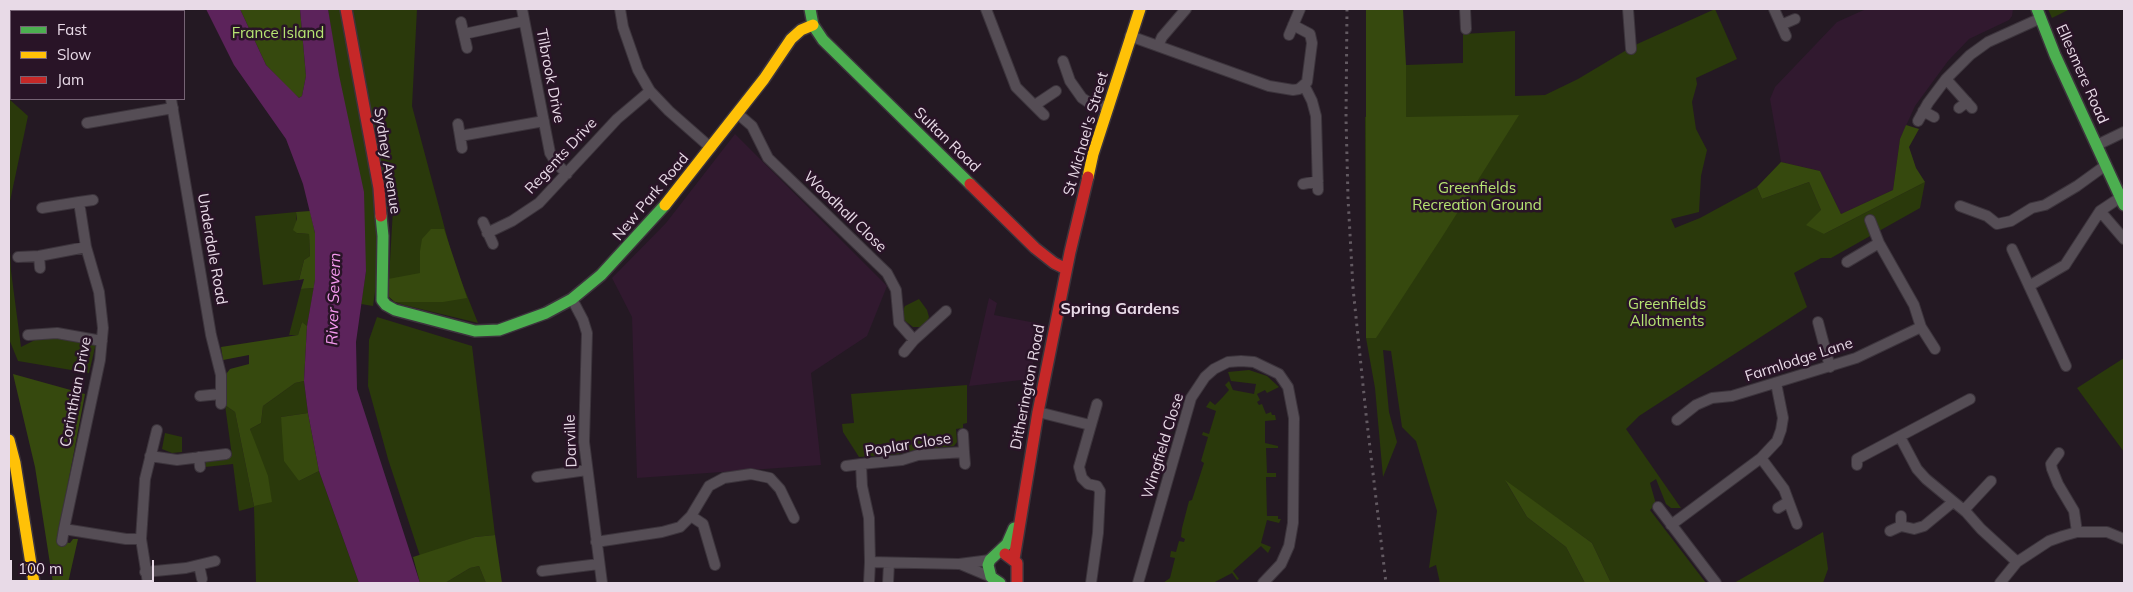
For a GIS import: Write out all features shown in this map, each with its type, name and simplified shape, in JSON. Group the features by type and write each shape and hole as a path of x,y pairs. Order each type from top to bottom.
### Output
{"street":[{"name":"Sydney Avenue","path":"346,9 382,211 382,300 386,305 395,310 454,326"},
{"name":"Tilbrook Drive","path":"522,9 550,153 567,174"},
{"path":"620,9 638,70 650,91 711,148"},
{"path":"810,9 813,25"},
{"path":"986,9 1013,81 1020,92 1044,115"},
{"name":"St Michael's Street","path":"1066,269 1093,154 1140,9"},
{"path":"1158,46 1162,37 1186,9"},
{"path":"1289,36 1300,9"},
{"path":"1465,9 1466,29"},
{"path":"1628,9 1631,48"},
{"path":"1774,9 1786,36"},
{"path":"1918,121 1946,79 1970,55 1988,42 2039,14"},
{"name":"Ellesmere Road","path":"2039,14 2123,201"},
{"path":"1781,25 1795,19"},
{"path":"464,34 524,21"},
{"path":"461,22 467,48"},
{"name":"New Park Road","path":"454,326 475,331 499,330 546,313 572,300 622,254 657,215 738,114 791,39 800,30 813,25"},
{"name":"Sultan Road","path":"813,25 823,40 1036,248 1054,263 1066,269"},
{"path":"1130,36 1269,86 1294,90 1304,85 1309,76 1312,39 1310,34 1293,25"},
{"path":"1063,61 1070,81 1082,98 1091,104 1109,107"},
{"path":"1946,79 1966,106"},
{"path":"1302,184 1318,185 1316,116 1312,101 1304,85"},
{"name":"Regents Drive","path":"487,233 525,214 538,203 617,119 650,91"},
{"path":"1035,105 1056,91"},
{"path":"88,123 172,103"},
{"name":"Underdale Road","path":"172,103 211,335 220,375 220,399 200,396"},
{"path":"1923,111 1934,117"},
{"name":"Woodhall Close","path":"738,114 752,126 768,158 887,273 896,290 899,322 914,340"},
{"path":"460,136 544,121"},
{"path":"458,124 462,148"},
{"path":"2097,146 2124,132"},
{"path":"1960,206 1987,216 1997,224 2011,221 2032,208 2045,204 2077,186 2106,165"},
{"path":"42,208 92,200"},
{"path":"2029,286 2065,265 2100,211 2123,201"},
{"name":"Corinthian Drive","path":"62,541 102,341 102,309 86,247 79,202"},
{"path":"2100,211 2124,239"},
{"path":"1870,220 1879,243 1914,306 1921,326 1935,349"},
{"path":"483,222 492,244"},
{"path":"1847,262 1879,243"},
{"path":"18,257 39,256 86,247"},
{"path":"2011,248 2066,366"},
{"path":"39,256 40,268"},
{"name":"Ditherington Road","path":"997,581 1006,583 1017,579 1017,564 1014,559 1020,512 1066,269"},
{"name":"Darville","path":"572,300 583,320 587,333 584,433 586,470 602,583"},
{"path":"904,352 946,310"},
{"path":"1818,322 1830,366"},
{"name":"Farmlodge Lane","path":"1679,413 1712,398 1732,396 1871,352 1921,326"},
{"path":"28,335 57,333 102,341"},
{"name":"Wingfield Close","path":"1139,583 1192,398 1204,377 1214,369 1228,362 1241,361 1254,362 1279,374 1288,387 1294,418 1294,523 1289,546 1281,564 1267,582"},
{"path":"1672,525 1761,458 1777,441 1782,430 1783,418 1776,383"},
{"path":"1856,465 1857,459 1970,399"},
{"path":"1091,583 1098,533 1100,491 1097,486 1084,481 1079,471 1080,460 1097,404"},
{"path":"1038,412 1090,425"},
{"path":"148,583 141,540 145,479 157,430"},
{"name":"Poplar Close","path":"963,434 965,464"},
{"path":"1900,437 1917,469 1964,510 1981,529 2017,562"},
{"path":"9,440 15,463 34,583"},
{"name":"Poplar Close","path":"869,583 869,518 862,486 861,464 964,452"},
{"path":"2059,453 2048,463 2074,511 2077,532"},
{"path":"150,456 166,460 200,462 226,454"},
{"path":"1761,458 1784,489 1783,505 1797,524"},
{"path":"846,466 861,464"},
{"path":"537,477 586,470"},
{"path":"596,542 662,532 680,527 691,516 709,486 724,478 751,474 770,478 780,488 794,518"},
{"path":"1964,510 1991,481"},
{"path":"1890,531 1901,521 1914,529 1924,526 1953,502"},
{"path":"1658,507 1716,583"},
{"name":"Ditherington Road","path":"994,557 1009,540 1020,512"},
{"path":"691,516 703,524 715,565"},
{"path":"64,529 141,540"},
{"path":"2000,583 2017,562 2049,541 2077,532 2107,532 2123,544"},
{"path":"870,562 959,564 1009,555 1014,559"},
{"path":"994,557 988,566 997,581"},
{"path":"145,572 215,561"},
{"path":"888,583 889,562"},
{"path":"542,571 599,564"},
{"path":"959,564 997,581"},
{"path":"199,565 202,579"}],"shaded area":[{"path":"1866,9 2013,9 2009,20 1969,39 1948,61 1915,106 1900,139 1893,190 1841,214 1820,171 1781,162 1770,99 1775,87 1837,22"},
{"path":"735,134 887,286 867,336 811,373 821,465 637,478 632,317 612,278 666,223"},
{"path":"989,298 997,303 994,315 1041,324 1030,379 969,386"}],"green space":[{"path":"9,9 38,9 10,10 9,40"},
{"name":"France Island","path":"240,9 300,9 306,76 302,96 299,98 266,65"},
{"path":"328,9 342,9 376,196 378,272 373,306 361,304 366,271"},
{"path":"348,9 417,9 412,106 454,263 478,323 404,305 395,302 388,296 393,209 385,209"},
{"path":"1366,9 1403,9 1406,117 1519,115 1376,338 1366,338"},
{"path":"1715,9 1737,59 1696,78 1697,84 1692,102 1696,129 1707,150 1701,176 1699,212 1671,219 1675,228 1700,218 1757,187 1762,199 1809,182 1821,210 1824,234 1925,182 1920,208 1831,258 1821,258 1794,273 1807,307 1639,416 1626,429 1681,508 1671,508 1666,504 1656,479 1650,483 1656,504 1650,510 1706,583 1611,583 1592,543 1506,482 1527,517 1566,547 1585,583 1440,583 1436,565 1429,568 1437,511 1416,441 1402,427 1391,351 1383,350 1389,412 1397,442 1383,477 1375,388 1366,338 1365,117 1405,117 1406,65 1463,63 1463,34 1515,31 1515,96 1545,95 1578,79 1635,45"},
{"path":"2048,9 2070,9 2052,18"},
{"path":"9,99 28,116 9,206"},
{"path":"1906,125 1919,129 1909,147 1916,168 1925,182 1824,234 1806,225 1821,210 1809,182 1762,199 1757,187 1781,162 1820,171 1841,214 1893,190 1900,139"},
{"path":"310,211 315,233 315,280 314,288 301,289 304,279 299,280 304,260 310,256 309,234 297,233 293,230 297,219 296,212"},
{"path":"296,212 297,233 309,234 310,256 304,260 299,280 263,285 255,216"},
{"path":"431,229 444,229 467,298 443,302 395,302 388,296 388,279 420,273 422,239"},
{"path":"9,233 11,271 21,347 37,339 53,336 96,343 89,373 18,361 9,339"},
{"path":"314,288 307,326 302,322 298,335 289,335 301,289"},
{"path":"919,299 927,310 929,317 926,324 921,327 913,327 904,320 904,308"},
{"path":"377,317 472,346 495,535 475,537 420,556 388,459 368,386 369,340"},
{"path":"302,322 307,326 304,381 295,383 263,406 261,423 250,429 268,476 272,502 254,506 235,412 225,405 223,378 230,369 249,364 249,355 223,360 221,347 298,335"},
{"path":"2124,358 2124,452 2077,388"},
{"path":"1249,370 1267,376 1279,387 1267,393 1265,390 1257,394 1260,400 1257,402 1259,405 1262,404 1266,414 1271,412 1272,415 1275,415 1276,420 1265,421 1265,443 1278,446 1278,448 1266,448 1267,473 1276,473 1276,477 1266,477 1267,516 1278,516 1278,519 1281,519 1279,523 1267,520 1261,543 1271,547 1268,553 1261,546 1233,571 1239,579 1237,580 1232,573 1213,583 1163,583 1170,578 1175,558 1170,557 1171,551 1176,552 1179,541 1184,542 1185,539 1181,537 1182,528 1189,501 1192,500 1204,463 1201,461 1208,437 1202,435 1203,432 1209,434 1216,411 1206,407 1210,401 1215,405 1222,398 1229,390 1225,385 1229,381 1233,390 1254,394 1256,384 1231,381 1228,372"},
{"path":"13,374 85,394 57,541 70,543 73,539 78,539 68,583 53,583 35,467"},
{"path":"304,381 308,413 281,417 299,481 319,471 359,583 256,583 254,507 239,511 233,464 205,467 206,462 210,459 232,456 225,405 235,412 254,506 255,445 250,429 261,423 263,406 295,383"},
{"path":"967,385 967,423 963,424 963,428 956,429 957,442 954,446 899,454 859,457 843,432 842,424 854,423 851,394"},
{"path":"308,413 319,471 299,481 284,461 281,417"},
{"path":"165,433 182,437 182,452 172,453 162,449"},
{"path":"1505,480 1592,543 1611,583 1585,583 1566,547 1527,517"},
{"path":"1823,532 1828,569 1823,583 1734,583"},
{"path":"495,535 502,583 486,583 479,566 470,568 445,583 420,583 413,557 475,537"},
{"path":"479,566 486,583 445,583 470,568"}],"water":[{"name":"River Severn","path":"206,9 240,9 266,65 299,98 302,96 306,76 300,9 328,9 339,75 364,192 366,271 356,342 357,389 420,583 359,583 319,471 308,413 304,381 307,326 315,280 315,233 303,184 286,139 234,65"}],"railway":[{"path":"1347,9 1346,118 1353,288 1386,583"}],"traffic: fast":[{"path":"810,9 813,25 823,40 970,184"},
{"path":"2037,9 2055,55 2124,205"},
{"path":"381,216 383,236 382,300 386,305 395,310 475,331 499,330 546,313 572,299 601,275 665,205"},
{"path":"1000,583 991,577 988,565 990,560 1007,544 1014,528"}],"traffic: slow":[{"path":"1088,177 1093,154 1140,9"},
{"path":"665,205 764,79 791,39 801,30 813,25"},
{"path":"9,440 15,463 34,583"}],"traffic: jam":[{"path":"346,9 379,188 381,216"},
{"path":"1014,559 1038,412 1070,252 1088,177"},
{"path":"970,184 1035,248 1054,263 1066,269"},
{"path":"1005,554 1017,563 1017,583"}],"district":[{"name":"Spring Gardens","path":"1120,309"}],"park label":[{"name":"Greenfields Recreation Ground","path":"1477,196"},
{"name":"Greenfields Allotments","path":"1667,312"}]}
